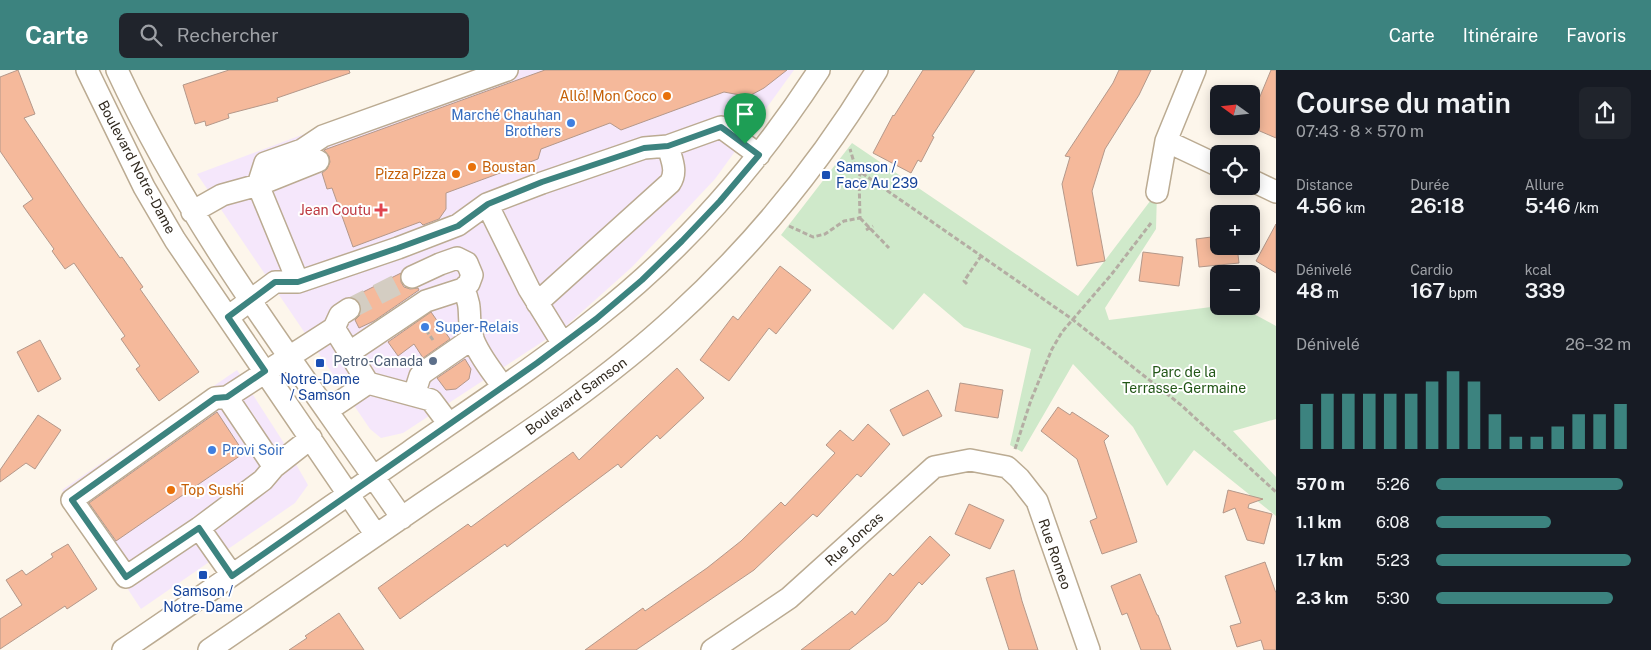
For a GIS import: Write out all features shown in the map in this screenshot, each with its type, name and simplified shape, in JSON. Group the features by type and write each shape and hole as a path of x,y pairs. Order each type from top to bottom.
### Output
{"street":[{"path":"298,282 258,185 264,163 302,150 323,136 507,70"},
{"path":"122,650 350,494 503,387 596,319 661,262 709,213 759,155 819,70"},
{"name":"Boulevard Samson","path":"208,650 582,393 677,316 723,271 783,204 835,135 877,70"},
{"path":"1158,192 1166,141 1194,70"},
{"path":"91,78 119,71"},
{"name":"Boulevard Notre-Dame","path":"119,71 169,174 192,212 250,300 402,518"},
{"name":"Boulevard Notre-Dame","path":"91,78 144,187 175,240 350,494 376,535"},
{"path":"228,317 275,282 298,282 458,226 488,204 542,182 644,148 668,146 721,127 759,155"},
{"path":"1166,141 1210,162"},
{"path":"537,303 670,183 674,169 668,146"},
{"path":"192,212 222,195 258,185 318,161"},
{"path":"1260,184 1276,192"},
{"path":"488,204 537,303 563,344"},
{"path":"350,352 426,301 463,289 469,283 472,274 466,263 457,258 412,277"},
{"path":"463,289 470,303 472,338 503,387"},
{"path":"311,438 274,466 263,480 199,528 126,577 72,500 215,398 227,397 289,355 334,328 340,315 349,309"},
{"path":"334,328 368,383 432,400 449,424"},
{"path":"414,395 420,376 424,372 472,338"},
{"path":"328,410 368,383"},
{"path":"227,397 274,466"},
{"name":"Rue Joncas","path":"712,650 789,598 934,467 970,460 1010,459"},
{"name":"Rue Romeo","path":"1010,459 1019,478 1037,501 1089,650"},
{"path":"199,528 232,576"}],"path":[{"path":"848,144 856,169"},
{"path":"830,169 856,169 861,172 1072,319 1181,404 1276,492"},
{"path":"861,172 859,177 860,218 867,229 889,248"},
{"path":"786,224 813,237 825,234 844,221 860,218"},
{"path":"1010,459 1044,368 1062,332 1123,260 1151,223"},
{"path":"867,229 873,226"},
{"path":"967,284 964,281 981,256"}],"shaded area":[{"path":"476,70 794,70 715,179 632,267 565,327 403,433 381,438 370,429 197,174"},
{"path":"237,370 282,440 308,485 295,503 141,609 62,490"}],"green space":[{"name":"Parc de la Terrasse-Germaine","path":"852,143 1078,296 1157,192 1156,229 1105,308 1109,320 1210,307 1210,315 1256,315 1276,326 1276,419 1233,431 1276,477 1276,516 1194,450 1167,486 1133,427 1073,364 1022,452 1010,445 1031,349 964,327 924,293 893,330 781,235"}],"building":[{"path":"18,70 35,114 24,118 84,207 143,287 140,289 199,372 159,401 136,369 140,366 121,339 125,336 74,263 65,269 52,251 54,249 23,206 33,199 0,151 0,77"},
{"path":"229,70 349,70 350,73 277,98 278,101 228,114 229,118 206,126 205,121 195,124 183,85"},
{"path":"545,70 787,70 764,88 751,95 724,92 621,130 610,123 541,149 538,159 446,193 446,209 439,219 423,225 420,222 353,247 332,188 327,189 322,173 327,169 330,162 329,156 324,150"},
{"path":"923,70 975,70 932,136 934,137 921,162 918,160 911,173 873,153 893,115"},
{"path":"1119,70 1151,70 1139,95 1105,149 1092,191 1105,261 1077,266 1062,184 1070,157 1065,156 1113,83"},
{"path":"1271,70 1276,70 1276,138 1260,131 1260,96"},
{"path":"1276,224 1276,273 1256,261"},
{"path":"1210,237 1210,255 1238,255 1239,263 1199,267 1196,239"},
{"path":"1143,252 1183,257 1179,286 1139,281"},
{"path":"780,266 811,290 776,334 769,328 729,381 700,360 733,316 738,320"},
{"path":"401,273 401,282 404,287 410,289 418,288 419,290 374,321 359,328 355,320 360,315 361,308 359,302 353,297"},
{"path":"431,312 450,339 423,358 414,344 398,356 388,342"},
{"path":"40,340 61,379 38,392 17,352"},
{"path":"465,359 471,369 469,379 456,389 446,390 437,378"},
{"path":"677,368 704,398 660,439 657,435 621,468 618,464 507,547 505,544 400,619 378,588 468,524 471,527 573,452 579,460"},
{"path":"960,383 1003,390 998,418 955,411"},
{"path":"928,390 942,416 903,436 890,410"},
{"path":"1058,407 1070,415 1072,412 1109,436 1104,441 1137,542 1102,554 1090,521 1097,518 1077,459 1041,431"},
{"path":"217,412 244,453 116,541 89,503"},
{"path":"38,415 61,430 35,469 26,463 0,482 0,470"},
{"path":"868,424 890,444 861,477 857,474 817,517 813,514 754,570 636,650 585,650 643,608 645,611 707,568 741,541 781,502 785,506 835,453 826,445 840,430 853,441"},
{"path":"1228,490 1263,499 1249,504 1248,508 1272,514 1264,544 1247,540 1235,508 1223,513"},
{"path":"969,504 1004,520 990,549 955,534"},
{"path":"930,536 950,555 922,585 919,582 887,621 849,650 801,650 852,611 855,615 890,573 893,576"},
{"path":"68,544 97,589 67,609 65,606 0,649 0,619 22,605 6,580 22,570 26,575 53,557 51,554"},
{"path":"1265,562 1276,593 1276,650 1264,650 1261,640 1237,647 1230,626 1241,623 1225,576"},
{"path":"1014,570 1038,650 1009,650 986,578"},
{"path":"1140,574 1171,650 1141,650 1127,613 1122,615 1111,586"},
{"path":"339,613 364,650 289,650 307,638 305,636"}],"tunnel":[{"path":"349,309 412,277"}],"place":[{"name":"Allô! Mon Coco","path":"667,96"},
{"name":"Marché Chauhan Brothers","path":"571,123"},
{"name":"Boustan","path":"472,167"},
{"name":"Pizza Pizza","path":"456,174"},
{"name":"Samson / Face Au 239","path":"826,175"},
{"name":"Jean Coutu","path":"381,210"},
{"name":"Super-Relais","path":"425,327"},
{"name":"Petro-Canada","path":"433,361"},
{"name":"Notre-Dame / Samson","path":"320,363"},
{"name":"Provi Soir","path":"212,450"},
{"name":"Top Sushi","path":"171,490"},
{"name":"Samson / Notre-Dame","path":"203,575"}],"route":[{"path":"721,127 745,144 759,155 703,220 642,280 596,319 537,363 232,576 199,528 126,577 72,500 215,398 227,397 265,371 228,317 275,282 298,282 398,248 458,226 488,204 542,182 644,148 668,146 721,127"}]}
